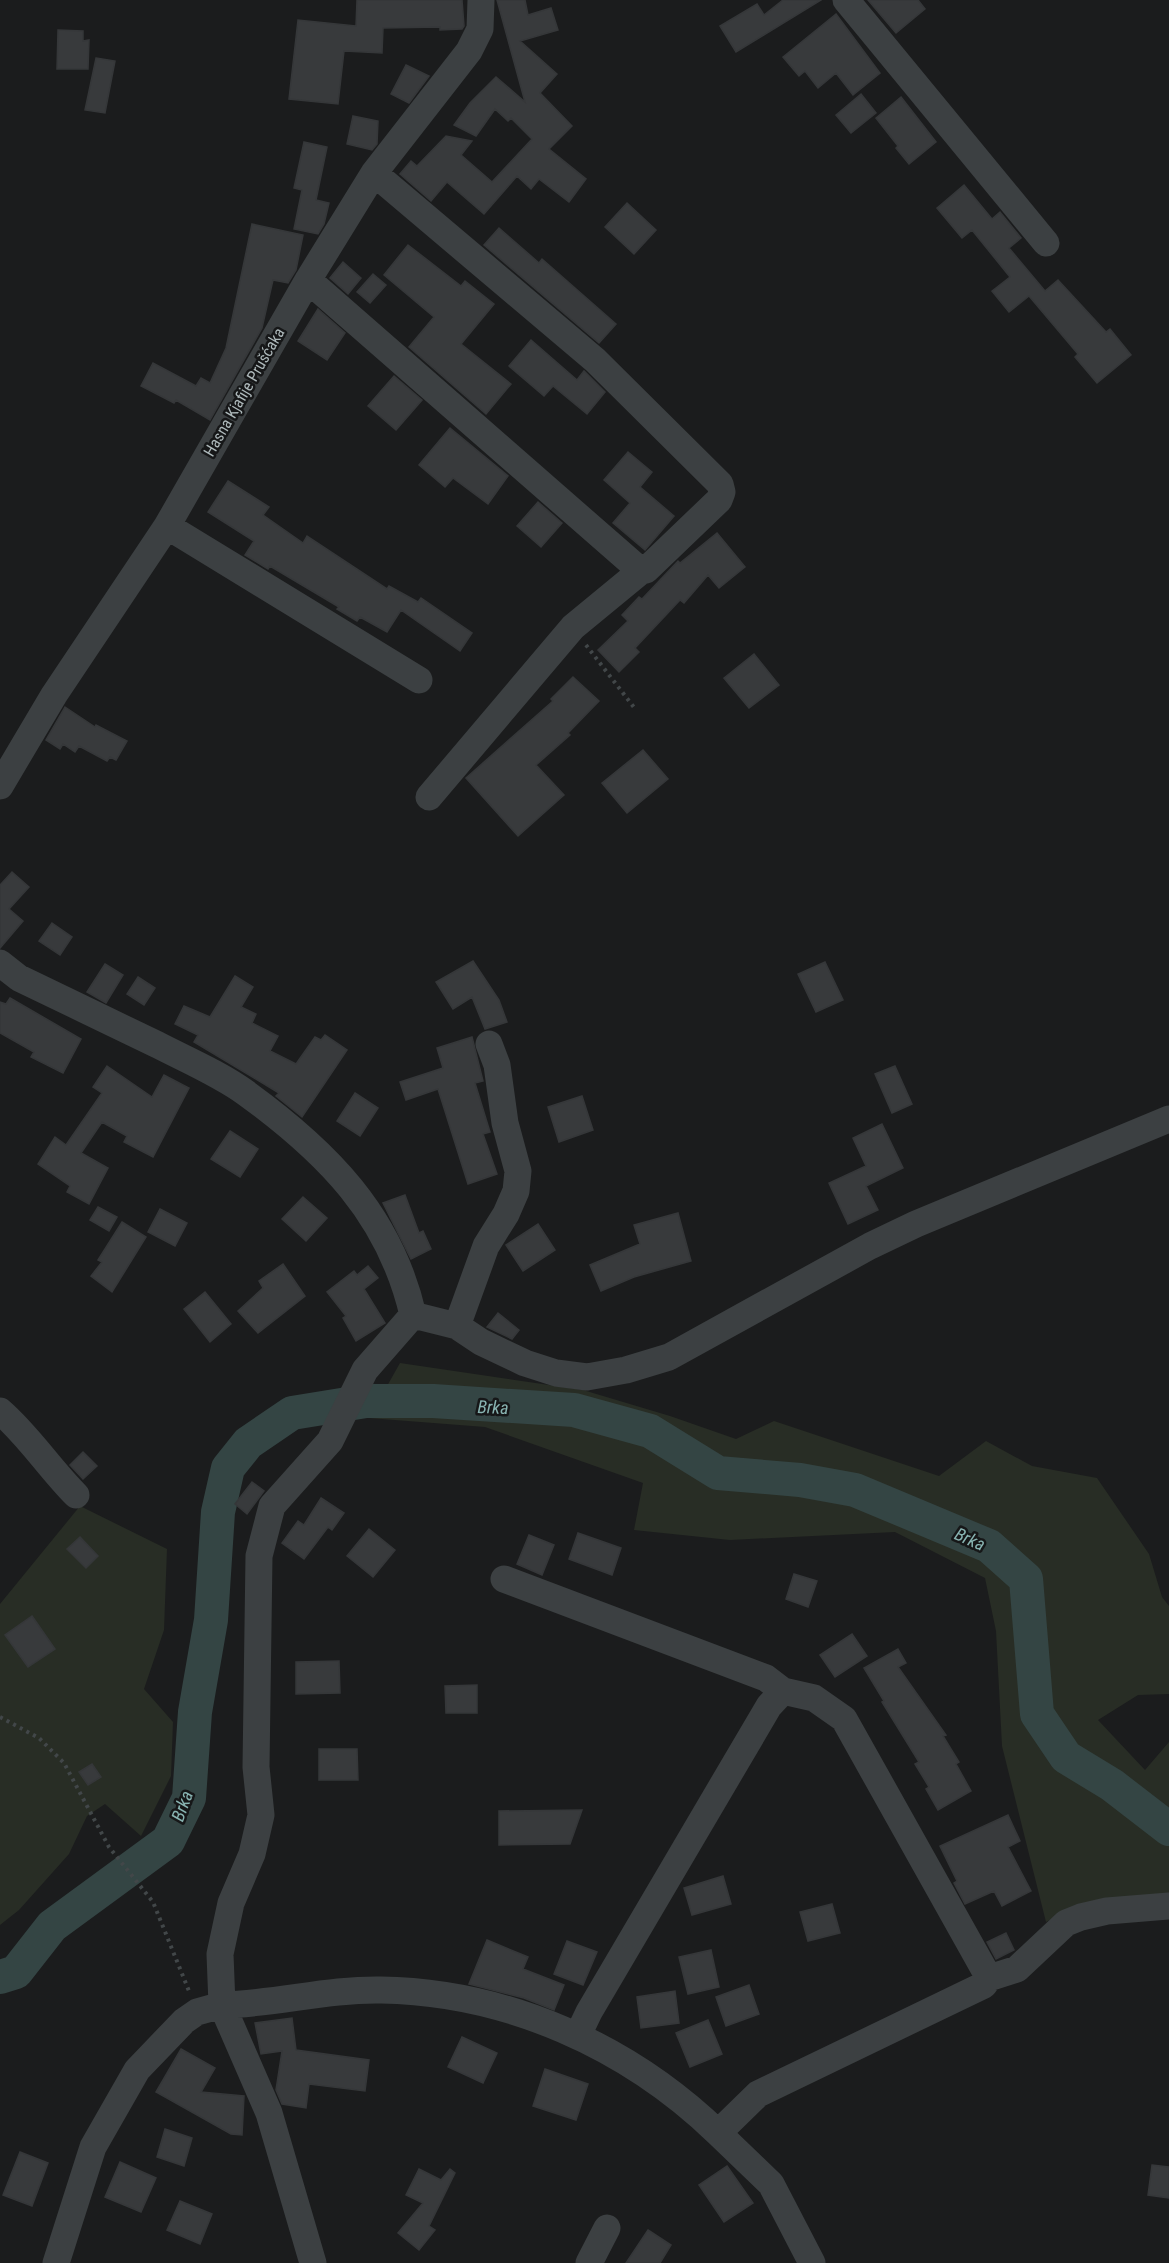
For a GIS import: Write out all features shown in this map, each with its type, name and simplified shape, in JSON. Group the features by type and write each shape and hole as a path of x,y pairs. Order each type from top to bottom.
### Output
{"street":[{"name":"Hasna Kjafije Prušćaka","path":"0,786 54,695 167,526 308,280 374,173 469,51 480,29 481,0"},
{"path":"846,0 1046,243"},
{"path":"374,173 595,360 720,484 722,492 719,500 646,570 641,571 573,627 429,797"},
{"path":"308,280 641,571"},
{"path":"167,526 418,680"},
{"path":"0,963 19,978 182,1057 244,1092 304,1140 358,1194 387,1239 408,1291 414,1315"},
{"path":"457,1326 486,1246 506,1214 516,1191 518,1172 505,1123 498,1065 489,1044"},
{"path":"414,1315 457,1326 481,1342 516,1359 556,1373 587,1377 626,1370 669,1357 870,1246 916,1224 1169,1119"},
{"path":"313,2263 269,2114 209,2009 231,1903 252,1854 261,1815 256,1767 259,1556 272,1506 330,1441 365,1370 414,1315"},
{"path":"0,1411 21,1430 76,1495"},
{"path":"504,1579 766,1678 783,1691 814,1698 844,1719 989,1978"},
{"path":"578,2035 690,1836 769,1706 783,1691"},
{"path":"718,2133 758,2094 984,1985 989,1978 1024,1964 1066,1923 1107,1911 1169,1906"},
{"path":"56,2263 93,2147 137,2070 184,2021 209,2009 327,1992 381,1990 464,1999 531,2017 578,2035 608,2050 662,2085 718,2133 771,2184 813,2263"},
{"path":"589,2263 607,2228"}],"path":[{"path":"573,627 636,710"},
{"path":"0,1717 39,1738 64,1763 109,1847 153,1902 209,2009"}],"shaded area":[{"path":"400,1363 583,1390 736,1439 774,1421 939,1476 986,1441 1032,1466 1097,1478 1149,1554 1162,1597 1169,1606 1169,1694 1138,1695 1098,1720 1145,1770 1169,1742 1169,1896 1067,1911 1046,1922 1002,1746 996,1631 985,1578 895,1532 730,1540 634,1530 643,1483 485,1427 369,1418"},
{"path":"80,1506 167,1549 164,1630 144,1689 173,1722 171,1776 141,1836 105,1804 87,1816 69,1854 19,1910 0,1925 0,1604"}],"building":[{"path":"357,0 462,0 464,26 462,29 440,30 440,27 383,28 382,53 344,51 338,104 289,99 298,20 356,26"},
{"path":"497,0 525,0 528,15 551,8 558,30 520,41 557,74 540,93 572,126 549,149 586,179 569,202 539,179 531,189 517,176 484,214 447,182 431,201 400,174 411,161 417,166 446,136 472,141 461,155 492,182 532,139 511,118 508,121 495,109 476,136 454,125 470,103 496,77 525,102"},
{"path":"783,0 821,0 736,52 720,26 757,4 764,15"},
{"path":"868,0 918,0 925,9 896,33"},
{"path":"836,14 880,73 853,95 836,73 818,88 805,71 799,76 783,57"},
{"path":"58,30 83,31 83,41 89,40 88,69 57,69"},
{"path":"96,58 115,61 105,113 85,110"},
{"path":"406,65 429,76 409,103 391,94"},
{"path":"861,94 876,113 851,133 836,115"},
{"path":"901,97 936,142 909,164 876,118"},
{"path":"353,116 378,121 377,144 372,150 347,144"},
{"path":"304,142 327,147 316,200 329,203 324,224 318,234 294,229 302,190 294,188"},
{"path":"964,185 992,219 1000,212 1021,238 1009,248 1045,291 1058,280 1106,332 1110,329 1131,355 1097,383 1075,357 1078,354 1029,296 1009,312 992,291 1010,277 972,230 962,238 937,208"},
{"path":"627,203 656,230 634,254 605,227"},
{"path":"252,224 303,235 296,270 288,283 273,280 262,328 210,420 176,400 174,403 141,386 153,363 196,386 201,378 210,383 226,348"},
{"path":"499,228 539,263 542,259 616,324 599,343 484,245"},
{"path":"408,245 461,286 465,281 494,304 461,344 511,384 486,414 409,347 434,317 384,275"},
{"path":"343,262 361,278 348,294 330,278"},
{"path":"373,274 386,285 370,303 357,292"},
{"path":"318,309 345,333 327,360 298,341"},
{"path":"531,340 577,380 584,371 605,392 587,414 553,386 544,396 509,366"},
{"path":"394,376 422,400 396,430 368,406"},
{"path":"450,428 508,476 488,504 453,478 445,487 419,465"},
{"path":"628,452 652,472 640,487 674,516 645,550 613,523 630,503 604,480"},
{"path":"228,481 269,507 263,515 303,543 307,536 387,589 389,586 418,602 421,598 472,633 460,651 401,610 387,632 360,617 357,621 337,609 339,607 270,566 268,569 245,555 254,541 208,512"},
{"path":"538,502 562,523 541,547 517,526"},
{"path":"717,533 745,567 719,588 708,575 684,603 680,600 635,648 639,652 619,672 598,650 628,621 622,615 639,597 642,599 678,561 680,563"},
{"path":"754,654 779,685 749,708 724,678"},
{"path":"573,677 599,701 568,733 570,735 536,765 564,795 518,836 466,778 553,701 551,699"},
{"path":"65,707 95,727 96,725 127,741 116,760 110,757 107,761 79,746 75,752 63,744 60,749 46,740"},
{"path":"643,750 668,779 627,813 602,783"},
{"path":"12,872 29,887 9,909 23,921 0,948 0,885"},
{"path":"52,923 72,937 60,955 39,941"},
{"path":"473,961 499,1000 507,1022 485,1029 472,997 453,1009 436,982"},
{"path":"825,962 843,1000 816,1012 798,974"},
{"path":"105,964 123,975 106,1003 87,992"},
{"path":"235,976 253,987 241,1007 256,1014 252,1023 278,1036 270,1051 296,1064 315,1037 321,1040 325,1035 347,1050 302,1117 276,1096 279,1093 194,1042 198,1035 175,1024 184,1006 210,1017"},
{"path":"138,977 155,988 144,1005 127,994"},
{"path":"10,998 81,1039 63,1073 31,1057 34,1052 0,1033 0,1002 6,1004"},
{"path":"472,1037 483,1081 475,1083 490,1132 483,1134 497,1174 468,1184 438,1089 406,1100 400,1082 443,1068 437,1048"},
{"path":"107,1066 152,1097 164,1075 189,1088 153,1157 124,1142 127,1136 102,1122 81,1153 108,1168 89,1204 67,1192 70,1186 38,1164 55,1137 66,1145 102,1093 93,1087"},
{"path":"895,1066 912,1104 892,1113 875,1074"},
{"path":"355,1093 378,1108 360,1136 337,1121"},
{"path":"582,1096 593,1130 559,1142 548,1107"},
{"path":"882,1124 903,1168 866,1186 878,1210 848,1224 829,1183 866,1166 853,1138"},
{"path":"230,1131 258,1149 240,1177 211,1159"},
{"path":"405,1195 419,1233 423,1231 431,1249 411,1259 383,1203"},
{"path":"303,1197 327,1218 306,1241 282,1219"},
{"path":"98,1207 117,1217 109,1231 90,1220"},
{"path":"160,1209 187,1223 175,1246 148,1232"},
{"path":"678,1213 691,1261 634,1277 601,1291 590,1265 640,1244 634,1225"},
{"path":"122,1222 146,1237 112,1292 91,1276 102,1262 98,1260"},
{"path":"538,1224 555,1250 523,1271 506,1245"},
{"path":"283,1264 305,1296 258,1333 238,1311 263,1288 259,1281"},
{"path":"368,1266 378,1278 364,1289 385,1323 356,1341 343,1318 346,1316 327,1292 354,1271 357,1275"},
{"path":"205,1292 231,1324 210,1342 184,1309"},
{"path":"498,1313 519,1330 512,1339 487,1327"},
{"path":"83,1452 97,1466 83,1479 70,1465"},
{"path":"252,1482 264,1491 247,1514 235,1504"},
{"path":"321,1498 344,1513 332,1530 328,1527 304,1559 282,1543 298,1521 304,1525"},
{"path":"369,1529 395,1550 373,1577 347,1556"},
{"path":"578,1533 621,1548 612,1575 569,1559"},
{"path":"529,1535 554,1545 542,1575 517,1564"},
{"path":"80,1537 98,1556 86,1568 67,1549"},
{"path":"794,1574 817,1581 808,1607 786,1599"},
{"path":"32,1616 55,1649 28,1667 5,1635"},
{"path":"852,1634 867,1656 835,1677 820,1655"},
{"path":"898,1649 906,1663 898,1667 946,1735 943,1736 959,1762 956,1764 971,1791 938,1810 926,1789 929,1787 915,1764 919,1762 864,1668"},
{"path":"339,1661 340,1693 296,1694 296,1662"},
{"path":"477,1685 477,1713 446,1713 445,1686"},
{"path":"319,1749 357,1749 358,1780 319,1780"},
{"path":"92,1764 101,1777 88,1785 79,1772"},
{"path":"582,1810 570,1844 499,1845 499,1811"},
{"path":"1008,1815 1020,1841 1008,1847 1031,1891 1002,1906 994,1891 965,1904 940,1846"},
{"path":"723,1876 731,1904 692,1915 684,1888"},
{"path":"832,1904 840,1933 808,1941 800,1912"},
{"path":"1006,1933 1014,1950 996,1959 987,1942"},
{"path":"487,1940 528,1957 523,1969 564,1985 554,2010 524,1998 469,1984"},
{"path":"567,1941 597,1952 583,1985 554,1974"},
{"path":"711,1950 719,1987 688,1994 679,1957"},
{"path":"749,1985 759,2014 726,2026 716,1997"},
{"path":"675,1991 679,2023 641,2028 637,1997"},
{"path":"292,2018 296,2050 369,2060 365,2091 309,2084 306,2108 282,2104 276,2090 282,2051 261,2054 255,2023"},
{"path":"708,2020 722,2054 690,2067 676,2033"},
{"path":"462,2037 497,2053 483,2083 448,2067"},
{"path":"181,2049 215,2068 201,2092 244,2096 242,2135 231,2134 156,2092"},
{"path":"545,2069 588,2084 576,2120 533,2106"},
{"path":"165,2129 192,2138 184,2166 157,2157"},
{"path":"20,2152 48,2163 32,2206 3,2195"},
{"path":"120,2162 156,2178 141,2212 105,2197"},
{"path":"1152,2165 1169,2167 1169,2198 1148,2195"},
{"path":"727,2166 753,2203 724,2222 699,2185"},
{"path":"419,2169 441,2180 450,2169 455,2173 429,2226 435,2230 419,2250 398,2233 423,2203 406,2195"},
{"path":"180,2201 212,2214 200,2244 167,2230"},
{"path":"648,2230 671,2245 660,2263 626,2263"}],"waterway":[{"name":"Brka","path":"0,1977 16,1972 52,1926 168,1841 189,1798 195,1712 211,1620 218,1512 228,1468 248,1443 292,1413 366,1401 433,1401 574,1410 650,1431 718,1473 800,1480 855,1490 989,1546 1026,1579 1037,1714 1066,1757 1112,1785 1169,1829"}]}
